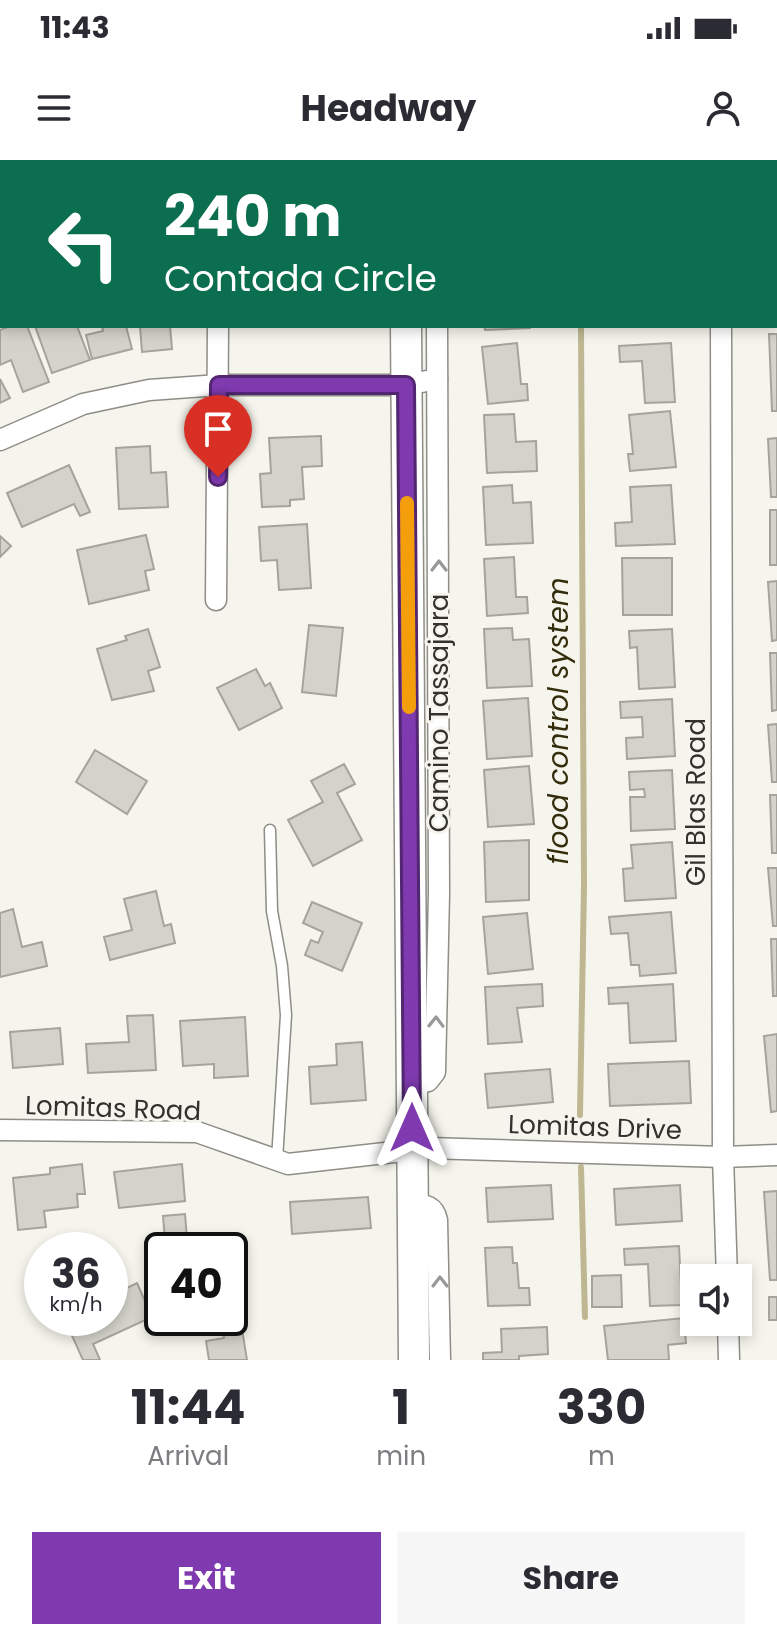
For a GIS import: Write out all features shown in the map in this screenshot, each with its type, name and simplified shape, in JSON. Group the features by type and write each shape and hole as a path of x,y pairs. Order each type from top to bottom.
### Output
{"street":[{"path":"216,600 218,328"},
{"name":"Camino Tassajara","path":"406,328 414,1360"},
{"name":"Camino Tassajara","path":"412,1085 428,1081 435,1072 439,894 437,328"},
{"name":"Gil Blas Road","path":"721,328 723,1157 727,1264"},
{"path":"0,440 83,404 149,390 219,385 406,385 437,379"},
{"name":"Lomitas Road","path":"0,1130 197,1132 288,1164 412,1149"},
{"name":"Lomitas Drive","path":"412,1149 723,1157 777,1155"},
{"path":"413,1204 428,1205 435,1211 437,1220 440,1360"},
{"path":"728,1336 729,1360"}],"lane":[{"path":"270,830 272,911 282,966 286,1015 277,1160"}],"building":[{"path":"28,328 49,382 23,392 11,360 0,365 0,330"},
{"path":"36,328 78,328 90,360 52,373"},
{"path":"102,328 127,328 132,349 92,359 86,335 103,331"},
{"path":"140,328 170,328 172,349 142,352"},
{"path":"484,328 530,328 485,330"},
{"path":"769,334 777,334 777,411 772,411"},
{"path":"517,343 521,384 527,384 528,400 488,404 482,347"},
{"path":"671,343 675,402 645,403 642,361 620,362 619,346"},
{"path":"0,379 10,398 0,403"},
{"path":"670,411 676,467 630,471 628,454 633,454 629,415"},
{"path":"514,414 516,442 536,441 537,471 487,473 484,415"},
{"path":"321,436 322,466 302,467 304,499 290,500 290,506 262,507 260,474 271,473 269,438"},
{"path":"777,438 777,497 771,497 768,439"},
{"path":"150,446 151,473 166,472 168,507 119,509 116,448"},
{"path":"69,465 90,512 80,516 74,504 22,527 7,493"},
{"path":"512,485 513,503 531,502 533,543 486,545 483,487"},
{"path":"671,485 675,544 616,546 615,523 632,522 630,487"},
{"path":"770,510 777,510 777,565 770,565"},
{"path":"307,524 311,588 279,590 277,560 261,561 259,527"},
{"path":"146,535 154,569 145,571 149,590 89,604 77,550"},
{"path":"0,536 11,546 0,557"},
{"path":"514,557 516,597 527,597 528,613 487,616 484,559"},
{"path":"622,558 672,558 672,615 623,615"},
{"path":"777,581 777,640 772,641 768,582"},
{"path":"309,625 343,628 336,696 302,692"},
{"path":"512,628 513,640 529,639 532,686 487,688 484,629"},
{"path":"148,629 160,667 148,671 154,691 112,700 97,649 127,640 125,636"},
{"path":"672,629 675,687 639,689 637,647 630,648 629,631"},
{"path":"770,653 777,653 777,710 772,711"},
{"path":"256,669 265,686 270,683 282,708 239,730 217,688"},
{"path":"528,698 532,756 487,759 483,701"},
{"path":"672,699 675,756 627,759 626,738 643,737 642,717 621,718 620,702"},
{"path":"777,724 777,782 772,782 768,725"},
{"path":"95,750 147,781 127,814 76,782"},
{"path":"344,764 355,784 337,793 362,840 313,866 288,820 323,802 311,781"},
{"path":"529,766 534,824 488,827 484,770"},
{"path":"672,770 675,829 631,831 630,797 645,797 644,789 630,790 629,772"},
{"path":"770,795 777,795 777,853 772,853"},
{"path":"529,840 529,900 486,902 484,842"},
{"path":"672,842 676,898 625,901 623,869 633,868 631,845"},
{"path":"768,868 777,868 777,926 773,926"},
{"path":"156,891 164,926 171,924 175,943 110,960 104,937 132,930 124,899"},
{"path":"312,902 362,923 342,971 305,955 311,940 318,943 323,932 303,923"},
{"path":"13,909 22,947 42,942 47,966 0,977 0,913"},
{"path":"671,912 676,973 640,976 639,965 631,965 628,933 611,934 609,917"},
{"path":"527,913 533,969 488,974 483,917"},
{"path":"771,939 777,939 777,996 773,996"},
{"path":"542,984 543,1006 517,1008 522,1042 488,1044 485,987"},
{"path":"673,984 676,1041 630,1043 628,1003 609,1004 608,988"},
{"path":"153,1015 156,1070 88,1073 86,1044 129,1042 127,1016"},
{"path":"245,1017 248,1076 214,1078 214,1064 183,1066 180,1021"},
{"path":"60,1028 63,1064 13,1068 10,1032"},
{"path":"777,1034 777,1111 771,1112 764,1036"},
{"path":"362,1042 366,1100 311,1104 309,1067 337,1065 336,1044"},
{"path":"689,1061 691,1103 610,1106 608,1064"},
{"path":"550,1069 553,1102 488,1108 485,1074"},
{"path":"82,1164 85,1194 77,1194 78,1207 44,1211 46,1227 18,1230 13,1178 50,1174 50,1168"},
{"path":"182,1164 185,1201 119,1208 114,1172"},
{"path":"551,1185 553,1219 488,1222 486,1188"},
{"path":"680,1185 682,1221 616,1225 614,1189"},
{"path":"777,1191 777,1280 770,1280 764,1192"},
{"path":"368,1197 371,1228 292,1234 290,1202"},
{"path":"185,1214 186,1232 164,1232 163,1216"},
{"path":"679,1246 680,1305 650,1306 648,1264 625,1265 624,1249"},
{"path":"512,1247 519,1288 529,1288 530,1305 488,1306 485,1248"},
{"path":"621,1275 622,1307 592,1307 592,1276"},
{"path":"137,1283 144,1299 144,1321 128,1328 128,1287"},
{"path":"769,1297 777,1297 777,1320 769,1320"},
{"path":"680,1318 680,1336 685,1336 686,1343 668,1345 669,1360 608,1360 604,1326"},
{"path":"547,1327 548,1354 519,1356 519,1360 483,1360 483,1353 502,1352 501,1329"},
{"path":"72,1336 110,1336 93,1344 100,1360 83,1360"},
{"path":"243,1336 247,1360 209,1360 206,1341"}],"waterway":[{"name":"flood control system","path":"580,1115 584,885 581,328"},
{"name":"flood control system","path":"581,1167 585,1317"}],"slow traffic":[{"path":"407,503 409,707"}],"route":[{"path":"218,477 219,385 406,385 412,1128"}]}
